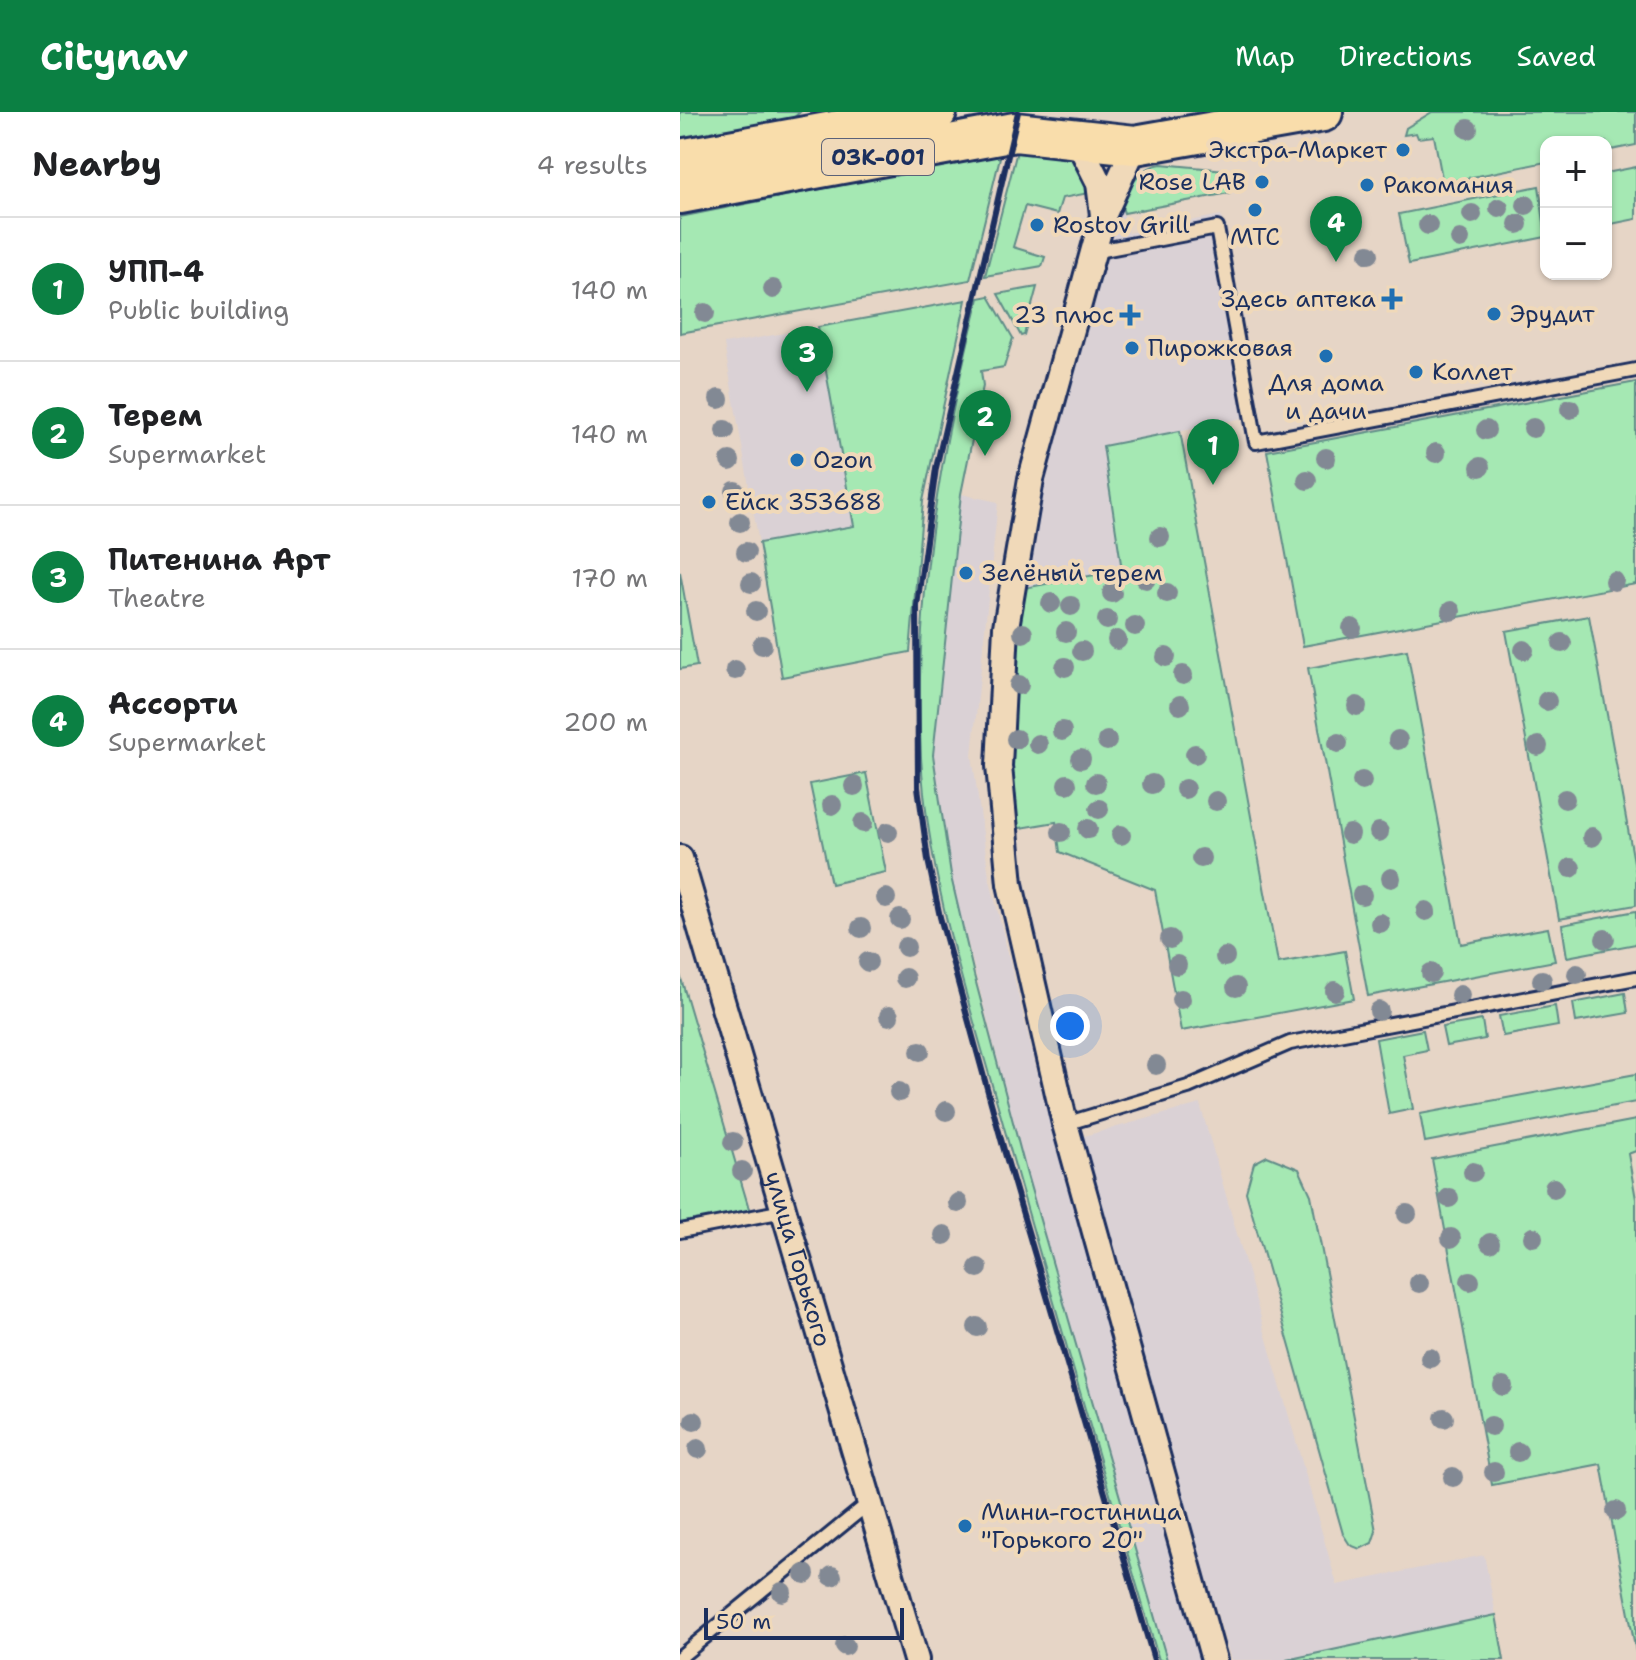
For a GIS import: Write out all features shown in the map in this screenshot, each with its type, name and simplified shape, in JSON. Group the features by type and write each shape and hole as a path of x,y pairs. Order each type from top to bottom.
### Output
{"main road":[{"name":"03К-001","path":"680,159 937,112"},
{"name":"03К-001","path":"680,194 1015,132 1077,139 1142,129 1323,112"}],"street":[{"path":"1142,129 1103,216 1031,479 1006,627 999,766 1010,884 1065,1124 1214,1660"},
{"path":"1077,139 1099,183 1103,216"},
{"name":"улица Горького","path":"680,858 916,1660"}],"lane":[{"path":"1093,252 1217,228 1256,442 1636,370"},
{"path":"1065,1124 1188,1087 1290,1043 1636,978"},
{"path":"680,1231 784,1211"},
{"path":"680,1657 869,1503"}],"shaded area":[{"path":"1121,204 1128,233 1221,215 1258,415 1103,446 1122,570 1024,588 1041,499"},
{"path":"818,327 854,526 759,543 724,344"},
{"path":"961,494 998,502 972,755 989,876 1048,1116 1206,1660 1167,1660 1027,1175 952,881 933,755"},
{"path":"1200,1104 1337,1585 1484,1555 1496,1615 1286,1660 1231,1660 1077,1138"}],"green space":[{"path":"680,112 800,112 791,120 680,140"},
{"path":"1432,112 1636,112 1636,145 1612,150 1612,136 1540,136 1540,163 1443,183 1434,136 1418,138 1416,133 1404,135 1406,128"},
{"path":"1017,151 1069,155 1088,182 1089,193 1062,198 1057,214 1025,206 1013,247 1045,257 1042,266 985,276"},
{"path":"1001,153 970,280 680,333 680,217"},
{"path":"1161,164 1225,170 1229,193 1124,213 1121,204 1136,179 1146,169"},
{"path":"1636,167 1636,219 1612,224 1612,172"},
{"path":"1539,186 1540,238 1409,264 1399,214"},
{"path":"1037,287 1024,335 1021,336 998,294"},
{"path":"989,296 1013,338 1004,367 981,371 983,386 961,494 933,755 952,881 974,975 1027,1175 1167,1660 1159,1660 1058,1319 951,937 940,893 925,803 921,757 921,641 933,525 965,354 979,298"},
{"path":"966,300 923,501 910,652 782,677 759,543 854,526 818,327"},
{"path":"1636,382 1636,584 1303,646 1267,451"},
{"path":"1180,431 1278,963 1345,951 1354,999 1181,1031 1155,890 1060,852 1056,822 1014,829 1009,769 1011,708 1024,588 1122,570 1103,446"},
{"path":"680,572 697,666 680,669"},
{"path":"1589,616 1636,873 1636,905 1559,919 1506,631"},
{"path":"1407,650 1461,944 1548,928 1555,961 1368,996 1308,668"},
{"path":"866,773 886,872 831,884 810,784"},
{"path":"1636,911 1636,944 1567,957 1562,925"},
{"path":"680,975 750,1212 680,1224"},
{"path":"1625,993 1628,1013 1576,1022 1573,1003"},
{"path":"1555,1006 1558,1026 1503,1036 1499,1016"},
{"path":"1482,1020 1485,1039 1446,1046 1442,1027"},
{"path":"1423,1030 1427,1050 1403,1055 1413,1109 1389,1114 1376,1039"},
{"path":"1636,1074 1636,1102 1425,1142 1420,1114"},
{"path":"1636,1120 1636,1151 1628,1154 1636,1199 1636,1652 1601,1464 1492,1485 1432,1159"},
{"path":"1267,1156 1299,1169 1311,1195 1376,1531 1372,1543 1360,1549 1350,1545 1343,1534 1246,1192 1254,1163"},
{"path":"1496,1615 1504,1660 1286,1660"}],"railway":[{"path":"1018,112 936,468 917,606 918,787 940,917 1004,1150 1154,1660"}],"place":[{"name":"Экстра-Маркет","path":"1403,150"},
{"name":"Rose LAB","path":"1262,182"},
{"name":"Ракомания","path":"1367,185"},
{"name":"МТС","path":"1255,210"},
{"name":"Rostov Grill","path":"1037,225"},
{"name":"Ассорти","path":"1336,262"},
{"name":"Здесь аптека","path":"1392,299"},
{"name":"Эрудит","path":"1494,314"},
{"name":"23 плюс","path":"1130,315"},
{"name":"Пирожковая","path":"1132,348"},
{"name":"Для дома и дачи","path":"1326,356"},
{"name":"Коллет","path":"1416,372"},
{"name":"Питенина Арт","path":"807,392"},
{"name":"Терем","path":"985,456"},
{"name":"Ozon","path":"797,460"},
{"name":"УПП-4","path":"1213,485"},
{"name":"Ейск 353688","path":"709,502"},
{"name":"Зелёный терем","path":"966,573"},
{"name":"Мини-гостиница \"Горького 20\"","path":"965,1526"}]}
